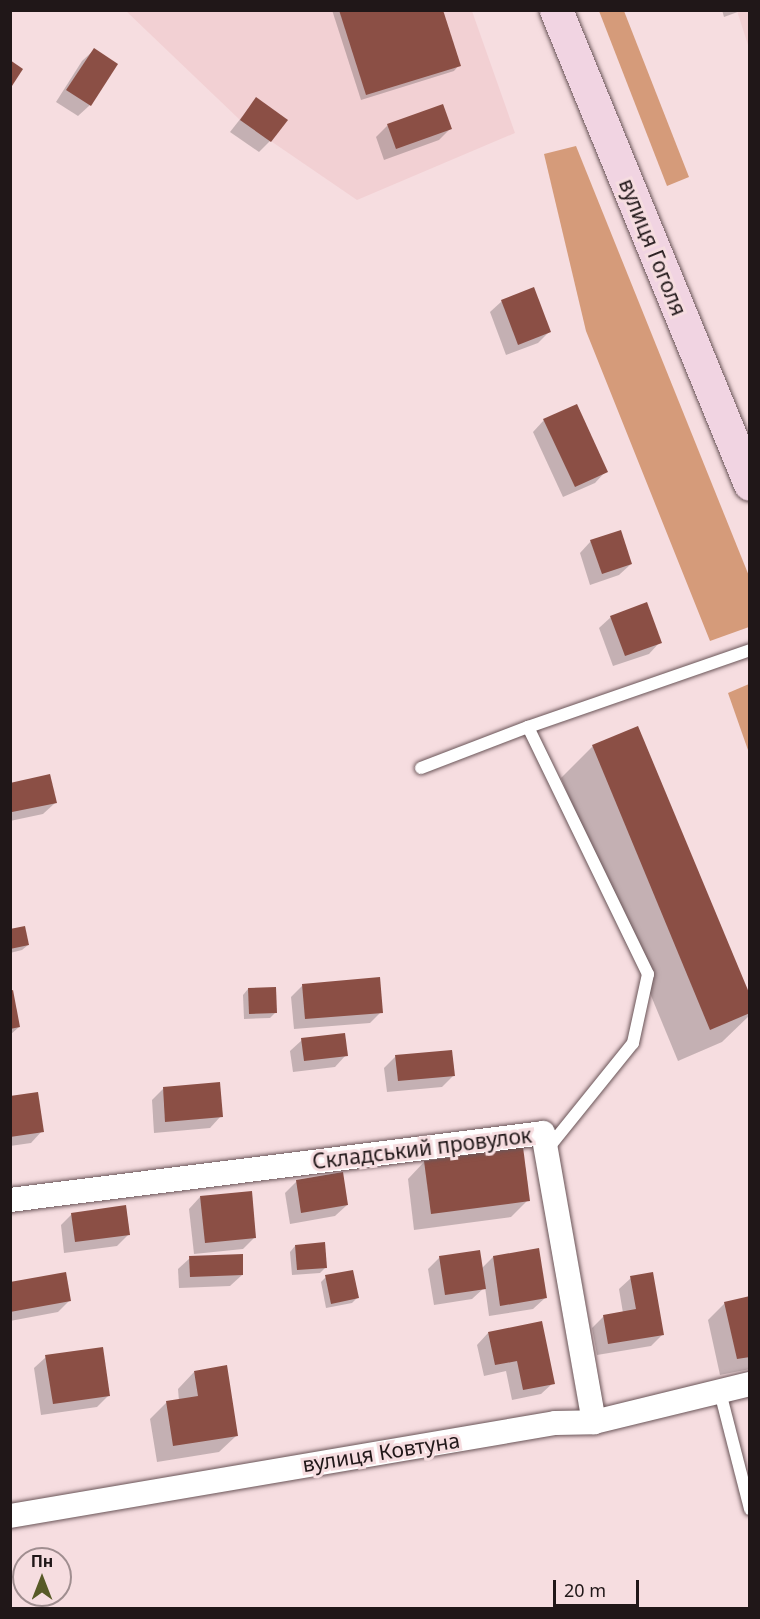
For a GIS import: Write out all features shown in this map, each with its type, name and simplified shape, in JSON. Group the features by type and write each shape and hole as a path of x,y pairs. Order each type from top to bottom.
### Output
{"street":[{"name":"вулиця Гоголя","path":"556,10 750,484"},
{"name":"Складський провулок","path":"10,1200 543,1133 594,1422"},
{"name":"вулиця Ковтуна","path":"10,1516 555,1423 594,1422 750,1384"}],"lane":[{"path":"421,768 528,727 750,650"},
{"path":"528,727 648,974 633,1042 546,1151"},
{"path":"720,1392 750,1509"}],"shaded area":[{"path":"126,11 472,11 515,133 357,200 240,120"},
{"path":"599,11 624,11 689,177 667,186"},
{"path":"737,11 749,11 749,48"},
{"path":"576,146 749,576 749,627 710,641 586,331 544,154"},
{"path":"749,684 749,753 728,693"}],"building":[{"path":"339,10 443,10 461,66 366,95"},
{"path":"94,48 118,64 91,106 66,90"},
{"path":"10,60 23,69 10,89"},
{"path":"256,97 288,120 271,142 240,120"},
{"path":"443,104 452,129 396,149 387,124"},
{"path":"534,287 551,332 518,345 501,300"},
{"path":"577,404 608,472 575,487 543,419"},
{"path":"621,530 632,564 602,574 590,540"},
{"path":"647,602 662,643 625,656 610,616"},
{"path":"638,726 750,995 750,1013 710,1030 592,745"},
{"path":"50,774 57,803 12,812 10,783"},
{"path":"25,926 29,945 10,949 10,929"},
{"path":"380,977 383,1013 305,1019 302,984"},
{"path":"276,987 277,1013 249,1014 248,988"},
{"path":"13,990 20,1027 10,1029 10,991"},
{"path":"345,1033 348,1056 304,1061 301,1038"},
{"path":"452,1050 455,1076 398,1081 395,1055"},
{"path":"220,1082 223,1117 165,1122 163,1087"},
{"path":"38,1092 44,1132 10,1137 10,1096"},
{"path":"523,1147 530,1201 431,1214 424,1161"},
{"path":"343,1172 348,1205 301,1213 296,1180"},
{"path":"252,1191 256,1238 205,1243 200,1196"},
{"path":"126,1205 130,1235 75,1242 71,1213"},
{"path":"325,1242 327,1268 297,1270 295,1245"},
{"path":"539,1248 547,1298 500,1306 493,1256"},
{"path":"480,1250 486,1289 445,1295 439,1256"},
{"path":"243,1254 243,1275 190,1277 189,1256"},
{"path":"353,1270 359,1298 331,1304 325,1275"},
{"path":"66,1272 71,1301 10,1312 10,1282"},
{"path":"653,1272 664,1335 608,1344 603,1315 636,1309 630,1276"},
{"path":"750,1296 750,1357 737,1359 724,1302"},
{"path":"542,1321 555,1384 523,1390 517,1361 495,1365 488,1332"},
{"path":"103,1347 110,1396 53,1404 45,1355"},
{"path":"227,1365 238,1436 173,1446 166,1401 198,1396 194,1371"}]}
